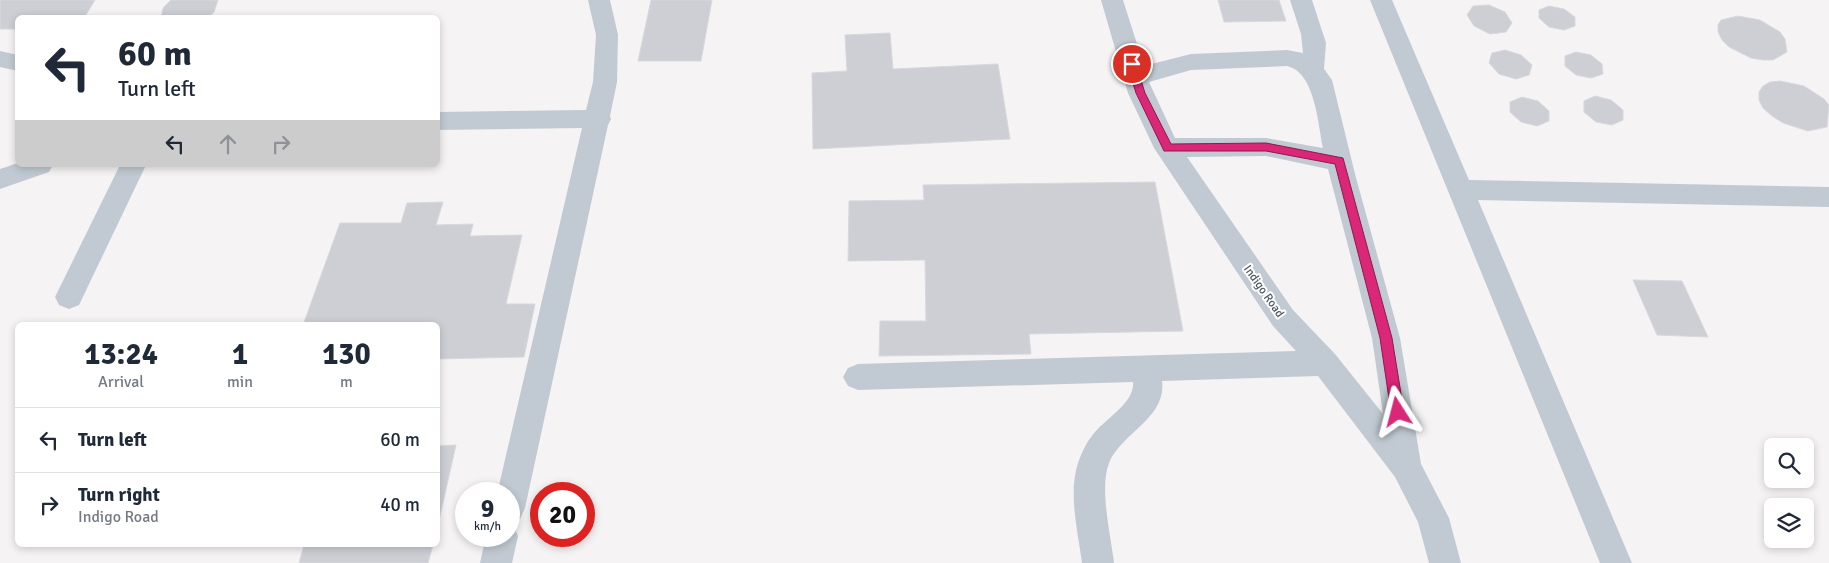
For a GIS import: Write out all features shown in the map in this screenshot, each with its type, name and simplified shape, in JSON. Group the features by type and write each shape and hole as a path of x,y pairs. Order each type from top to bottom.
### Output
{"lane":[{"path":"515,482 599,119 605,82 606,35 599,0"},
{"name":"Indigo Road","path":"1112,0 1140,93 1167,148 1283,318 1324,363 1406,467 1433,518 1445,563"},
{"path":"1300,0 1314,39 1316,57 1312,69"},
{"path":"1381,0 1616,563"},
{"path":"1136,78 1182,64 1215,60 1287,58 1303,61 1320,80 1339,161 1386,338 1406,467"},
{"path":"0,59 15,62"},
{"path":"440,121 599,119"},
{"path":"1167,148 1266,147 1339,161"},
{"path":"0,179 34,167"},
{"path":"69,297 132,167"},
{"path":"1460,190 1829,197"},
{"path":"858,377 1324,363"},
{"path":"1098,563 1091,490 1094,463 1108,437 1142,403 1148,387 1145,369"},
{"path":"496,563 500,547"}],"building":[{"path":"0,0 95,0 86,15 15,15 15,29 0,29"},
{"path":"171,0 218,0 214,12 210,15 162,15 163,8"},
{"path":"651,0 712,0 701,61 638,61"},
{"path":"1218,0 1279,0 1286,21 1224,22"},
{"path":"1489,5 1505,12 1512,23 1506,32 1490,34 1474,26 1467,15 1473,6"},
{"path":"1549,6 1564,9 1575,17 1575,26 1564,30 1549,27 1539,18 1539,10"},
{"path":"1738,16 1760,20 1780,32 1785,39 1787,52 1773,60 1763,60 1751,58 1729,47 1722,40 1718,32 1718,25 1721,20"},
{"path":"890,33 893,69 998,64 1010,139 813,149 812,73 847,71 845,35"},
{"path":"1505,50 1521,55 1532,65 1529,75 1516,79 1499,74 1489,63 1492,53"},
{"path":"1576,52 1591,55 1602,64 1603,74 1591,78 1576,75 1565,66 1565,56"},
{"path":"1780,81 1804,86 1824,99 1829,105 1827,127 1808,131 1783,123 1763,108 1759,100 1759,92 1763,86 1770,82"},
{"path":"1595,96 1611,100 1623,110 1623,120 1612,125 1596,122 1584,112 1584,101"},
{"path":"1522,97 1538,101 1549,111 1549,121 1537,126 1521,122 1510,112 1510,102"},
{"path":"1155,182 1183,331 1029,334 1031,354 879,356 880,321 926,321 925,260 848,261 849,201 924,200 923,185"},
{"path":"443,202 436,225 473,224 470,236 522,235 506,304 535,304 524,357 440,359 440,322 304,322 340,223 401,223 407,203"},
{"path":"1633,280 1682,281 1708,337 1657,335"},
{"path":"456,445 440,516 440,446"},
{"path":"303,547 432,547 428,563 299,563"}],"route":[{"path":"1132,64 1140,93 1167,148 1266,147 1339,161 1386,338 1398,412"}]}
